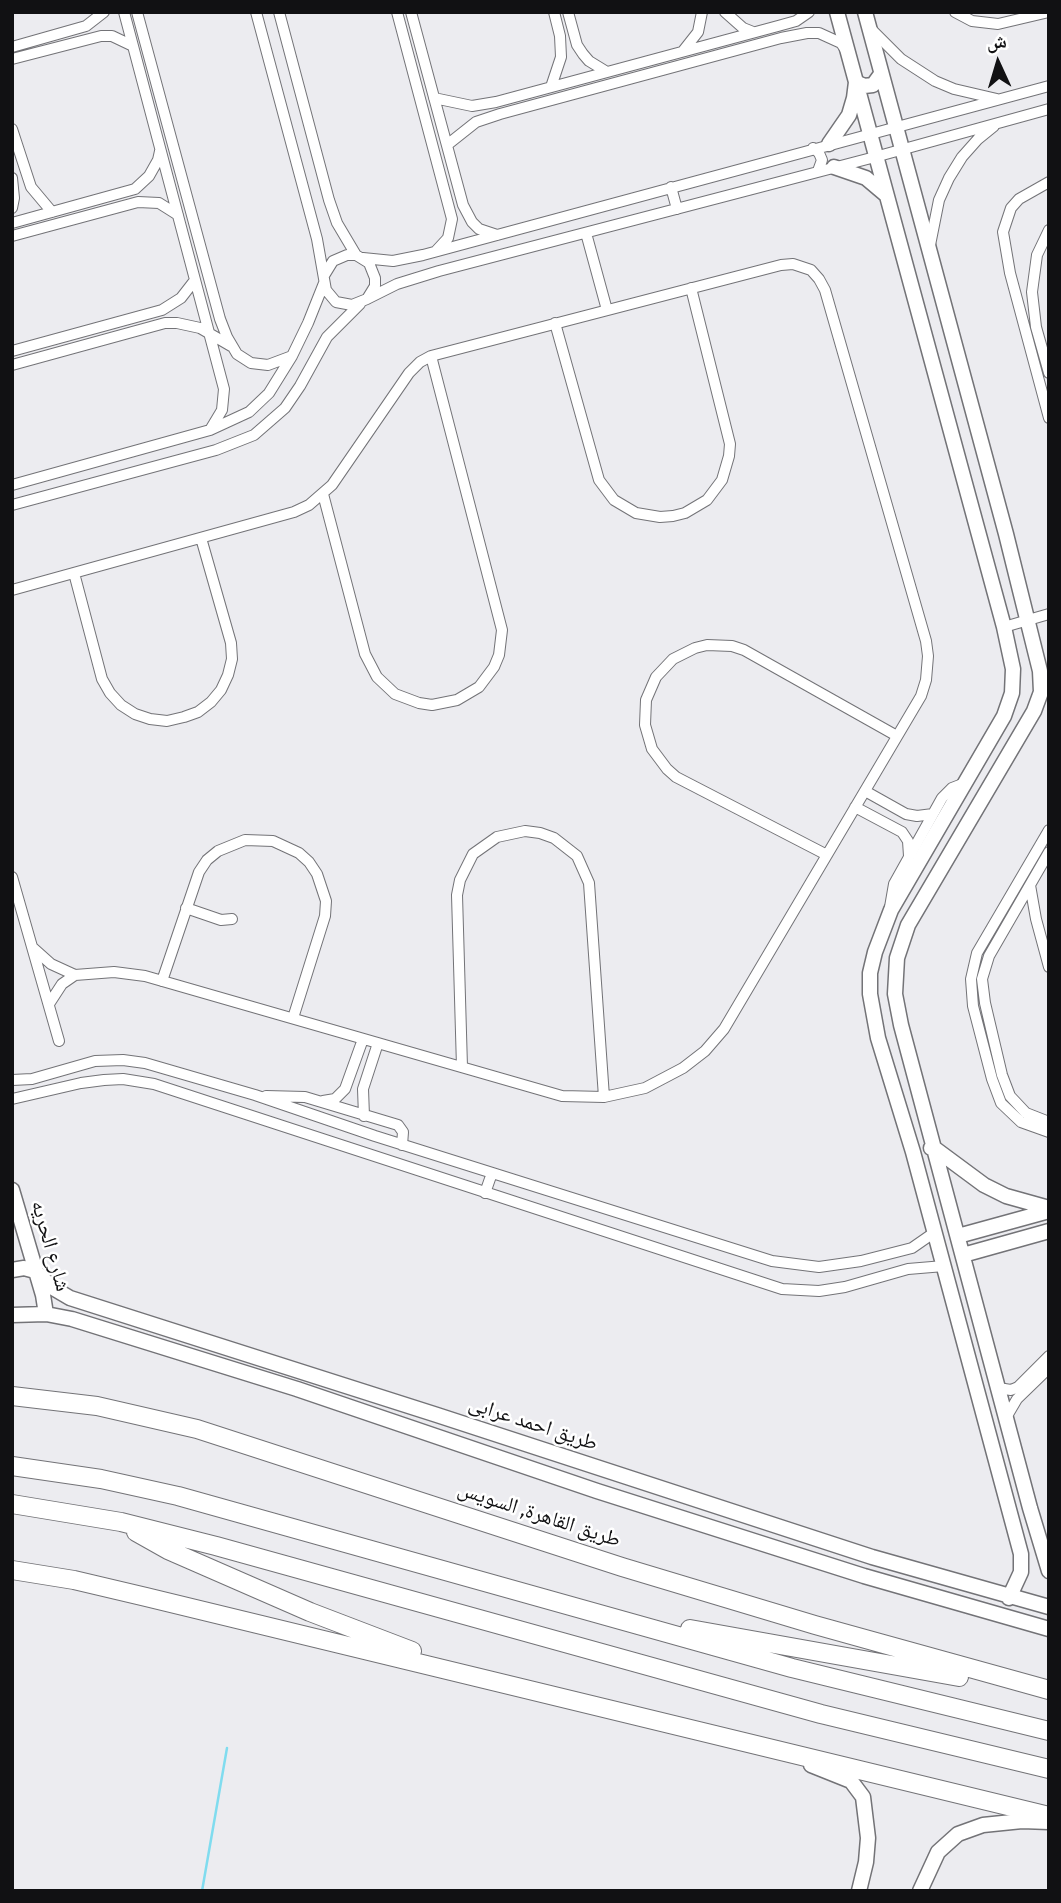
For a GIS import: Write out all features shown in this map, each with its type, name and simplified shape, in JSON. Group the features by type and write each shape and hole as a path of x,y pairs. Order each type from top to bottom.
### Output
{"highway":[{"name":"طريق القاهرة, السويس","path":"12,1396 130,1412 218,1435 622,1567 841,1633 1049,1690"},
{"path":"12,1466 101,1479 178,1496 792,1668 1049,1731"},
{"path":"12,1504 121,1522 229,1549 821,1714 1049,1769"},
{"path":"121,1522 168,1550 328,1620 490,1679"},
{"path":"12,1570 110,1588 1049,1816"},
{"path":"618,1618 1049,1690"}],"street":[{"path":"12,47 86,26 104,12"},
{"path":"124,12 224,390 222,410 210,430"},
{"path":"137,12 220,319 231,346"},
{"path":"256,12 308,205 326,290 336,302 352,306 397,284 431,274 1049,109"},
{"path":"12,365 165,323 189,324 231,346 243,359 259,365 268,365 292,356 313,339 334,328 372,293 375,278 369,263 359,257 337,223 329,200 279,12"},
{"path":"397,12 452,219 451,229 442,246 420,261 425,272 431,274"},
{"path":"411,12 461,196 472,222 480,229 498,235"},
{"path":"551,87 559,68 560,36 554,12"},
{"path":"568,12 573,34 583,54 607,72"},
{"path":"682,52 698,32 702,12"},
{"path":"726,12 743,28 753,32"},
{"path":"435,98 472,106 496,102 778,26 796,20 808,12"},
{"path":"837,12 1004,627 1013,669 1012,693 1003,716 891,910 874,952 870,973 870,994 878,1038 914,1152 1022,1563 1018,1580 1009,1598"},
{"path":"955,12 972,21 998,24 1049,12"},
{"path":"867,19 1029,620 1040,671 1043,701 970,818 908,925 899,950 895,976 897,1011 1049,1571"},
{"path":"867,19 901,59 926,76 954,89 1000,99"},
{"path":"86,26 91,31 90,38"},
{"path":"778,26 783,31 781,38"},
{"path":"447,145 476,122 500,114 781,38 819,33 841,43 847,52"},
{"path":"560,36 567,38 573,34"},
{"path":"13,60 90,38 112,36 132,46"},
{"path":"856,82 869,86 877,82 881,74"},
{"path":"829,144 849,115 856,82"},
{"path":"12,505 229,446 265,427 293,398 313,339 324,278 328,267 340,256 393,261 428,254 1049,86"},
{"path":"496,102 494,109 500,114"},
{"path":"151,116 164,112"},
{"path":"929,248 939,200 949,178 962,157 997,123"},
{"path":"12,129 24,168 37,196 52,212"},
{"path":"813,148 822,160 818,171"},
{"path":"12,223 135,189 149,176 160,150"},
{"path":"834,167 858,174 885,194"},
{"path":"12,208 12,175 20,174 24,168"},
{"path":"1049,182 1019,199 1011,208 1003,232 1008,266 1049,418"},
{"path":"671,187 677,209"},
{"path":"125,192 133,196 130,204"},
{"path":"448,199 453,201 461,196"},
{"path":"308,205 321,206 329,200"},
{"path":"12,236 148,201 159,203 178,215"},
{"path":"892,219 903,207 919,211"},
{"path":"1049,230 1037,255 1032,292 1036,327 1049,373"},
{"path":"586,233 607,310"},
{"path":"12,590 294,512 323,495 332,485 409,373 431,356 787,264 805,267 815,274 822,284 928,649 928,672 924,688 724,1029 695,1060 671,1076 645,1088 604,1097 562,1096 162,981 121,973 75,975 51,964 32,947"},
{"path":"12,351 162,310 181,298 195,280"},
{"path":"555,323 599,480 614,500 636,513 660,517 685,513 707,500 722,480 730,444 691,288"},
{"path":"162,310 167,316 165,323"},
{"path":"24,502 16,484 153,447 237,419 259,403 292,356"},
{"path":"323,495 365,654 377,677 395,694 432,705 457,700 479,687 488,678 499,655 502,630 431,356"},
{"path":"952,434 977,426"},
{"path":"153,447 158,466"},
{"path":"74,573 102,679 110,694 135,714 150,719 184,717 204,707 221,690 232,659 231,643 201,538"},
{"path":"1004,627 1049,614"},
{"path":"827,856 676,777 667,769 652,749 645,725 646,700 656,677 673,659 695,648 708,645 732,646 744,650 897,736"},
{"path":"891,910 893,889 933,814 948,791 965,783"},
{"path":"864,791 906,814 933,814"},
{"path":"855,807 898,828 908,841 909,856"},
{"path":"950,809 970,818"},
{"path":"898,828 906,814"},
{"path":"1049,830 1045,851 977,953 971,979 971,992 992,1079 1001,1102 1021,1122 1049,1132"},
{"path":"462,1067 457,895 460,880 473,855 490,841 511,833 540,833 566,846 577,856 589,883 604,1097"},
{"path":"162,981 199,872 218,851 231,844 245,840 273,841 286,845 309,862 323,887 325,916 293,1018"},
{"path":"1035,864 1030,885 989,956 982,979 982,990 1002,1075 1010,1096 1026,1113 1049,1122"},
{"path":"12,877 59,1041"},
{"path":"1030,885 1049,967"},
{"path":"186,908 221,920 232,919"},
{"path":"1015,910 1024,911 1036,919"},
{"path":"49,1004 57,990 75,975"},
{"path":"321,1101 339,1096 346,1085 363,1039"},
{"path":"365,1116 363,1089 378,1043"},
{"path":"12,1080 32,1079 104,1060 134,1061 255,1095 772,1261 819,1268 912,1248 935,1232"},
{"path":"164,1069 165,1088"},
{"path":"12,1099 104,1080 123,1079 165,1088 782,1289 819,1291 845,1287 908,1269 944,1266"},
{"path":"346,1085 363,1089"},
{"path":"255,1095 294,1096 321,1101 398,1125 403,1132 402,1144"},
{"path":"914,1152 934,1148 984,1185 1006,1196 1049,1209"},
{"path":"485,1193 492,1172"},
{"name":"شارع الحريه","path":"12,1190 16,1220 35,1271 46,1314"},
{"path":"958,1236 1049,1209"},
{"path":"963,1255 1049,1231"},
{"path":"879,1256 884,1275"},
{"path":"12,1270 24,1268 35,1271"},
{"name":"طريق احمد عرابى","path":"35,1271 53,1288 70,1298 826,1542 1009,1598 1049,1607"},
{"name":"طريق احمد عرابى","path":"12,1315 46,1314 72,1319 298,1389 597,1491 820,1562 1049,1629"},
{"path":"999,1388 1011,1390 1018,1387 1049,1356"},
{"path":"1007,1416 1013,1404 1049,1368"},
{"path":"1010,1514 1030,1508"},
{"path":"820,1562 826,1542"},
{"path":"789,1752 850,1781 861,1792 868,1838 859,1891"},
{"path":"920,1891 937,1852 958,1834 970,1828 992,1824 1049,1822"}],"waterway":[{"path":"202,1891 227,1748"}]}
